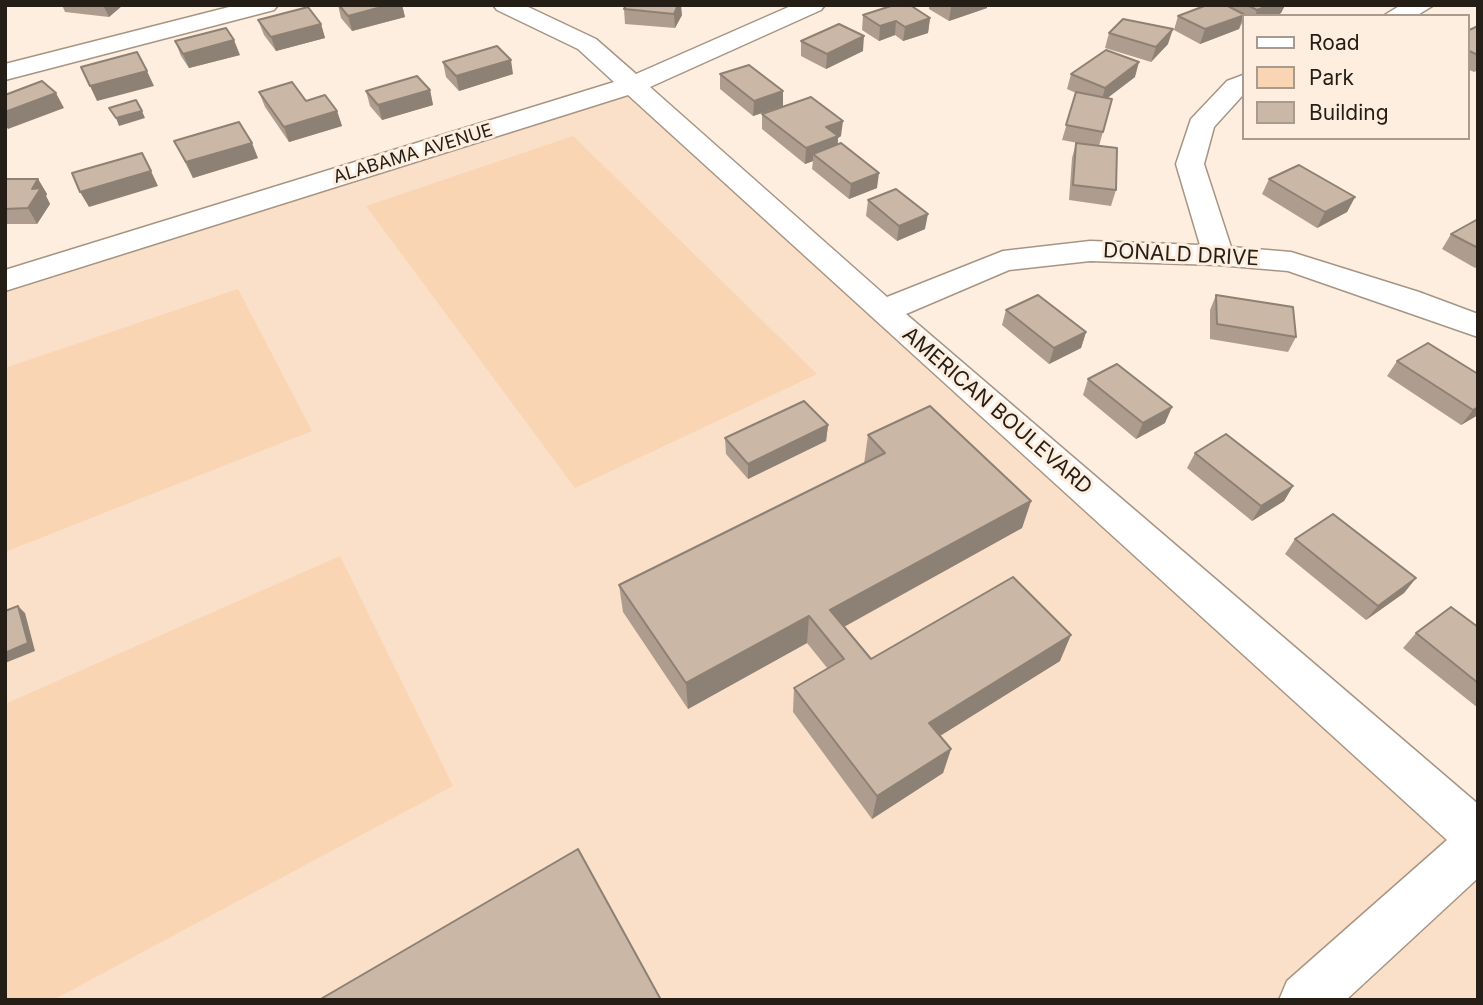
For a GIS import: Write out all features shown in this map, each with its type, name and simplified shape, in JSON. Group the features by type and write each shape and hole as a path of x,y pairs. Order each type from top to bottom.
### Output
{"street":[{"path":"11,62 266,5"},
{"name":"AMERICAN BOULEVARD","path":"505,5 587,44 883,311 1478,836"},
{"name":"ALABAMA AVENUE","path":"5,281 633,85 813,5"},
{"path":"1400,14 1422,5"},
{"path":"1218,255 1190,164 1201,125 1242,84"},
{"name":"DONALD DRIVE","path":"883,311 1003,261 1090,251 1218,255 1291,262 1408,299 1478,326"},
{"path":"1306,1000 1478,845"}],"shaded area":[{"path":"627,95 1478,854 1478,1000 5,1000 5,293"}],"green space":[{"path":"573,136 817,374 575,488 366,206"},
{"path":"238,289 312,431 5,552 5,368"},
{"path":"340,556 453,786 53,1000 5,1000 5,704"}],"building":[{"path":"339,5 389,5 348,16"},
{"path":"626,5 678,5 674,14 624,9"},
{"path":"894,5 910,5 930,18 905,27 896,21 880,26 863,15"},
{"path":"1207,5 1226,5 1243,14 1205,29 1178,16"},
{"path":"1247,5 1270,5 1257,10"},
{"path":"308,7 321,24 271,37 258,20"},
{"path":"1123,19 1173,29 1156,47 1109,33"},
{"path":"839,24 864,36 827,54 801,41"},
{"path":"1478,26 1478,55 1469,51 1469,30"},
{"path":"226,28 234,40 183,54 175,41"},
{"path":"497,46 511,60 456,76 443,62"},
{"path":"1106,50 1139,62 1105,88 1071,74"},
{"path":"137,52 147,71 90,86 81,67"},
{"path":"749,65 783,91 754,101 720,74"},
{"path":"417,76 430,90 378,105 366,91"},
{"path":"42,81 56,93 5,112 5,95"},
{"path":"292,82 306,101 325,95 337,111 284,127 259,92"},
{"path":"1076,92 1112,99 1103,132 1066,125"},
{"path":"811,97 843,121 826,127 838,136 806,148 762,114"},
{"path":"136,100 142,111 116,118 109,108"},
{"path":"239,122 252,143 186,162 174,141"},
{"path":"841,143 879,173 851,184 813,154"},
{"path":"1076,143 1117,148 1116,190 1073,185"},
{"path":"142,153 151,171 80,192 72,173"},
{"path":"1299,165 1355,197 1325,212 1269,179"},
{"path":"5,179 38,179 32,189 41,188 28,208 5,209"},
{"path":"896,189 928,214 899,226 868,200"},
{"path":"1478,219 1478,248 1451,234"},
{"path":"1038,295 1086,332 1054,348 1006,310"},
{"path":"1216,295 1293,307 1296,337 1217,324"},
{"path":"1428,343 1478,374 1478,407 1473,410 1397,361"},
{"path":"1117,364 1172,407 1143,423 1088,379"},
{"path":"804,401 828,425 748,464 725,438"},
{"path":"930,406 1031,501 830,610 871,659 1013,577 1071,635 929,723 951,749 877,796 794,688 844,659 809,616 686,683 619,585 885,453 868,435"},
{"path":"1226,434 1293,486 1261,506 1195,453"},
{"path":"1333,514 1416,578 1378,606 1295,539"},
{"path":"18,606 28,643 5,653 5,611"},
{"path":"1451,607 1478,627 1478,683 1416,633"},
{"path":"578,849 661,1000 319,1000"}]}
